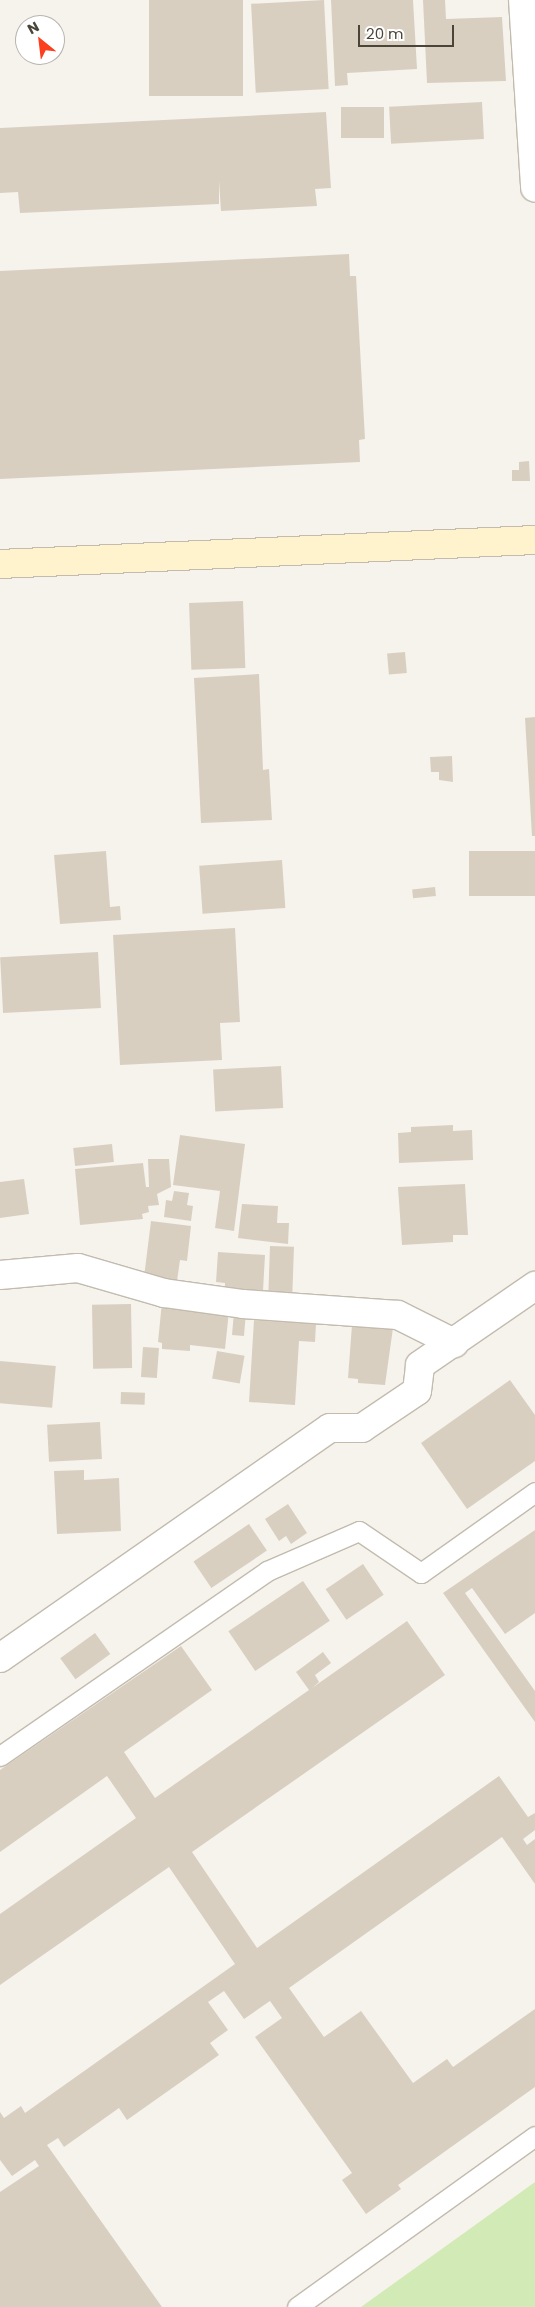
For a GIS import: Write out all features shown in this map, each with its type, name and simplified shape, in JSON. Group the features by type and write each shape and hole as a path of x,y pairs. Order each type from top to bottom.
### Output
{"street":[{"path":"523,0 535,188"},
{"path":"0,564 535,540"},
{"path":"0,1275 78,1268 164,1293 243,1304 398,1315 454,1343"},
{"path":"0,1658 330,1428 362,1428 417,1391 420,1365 535,1286"}],"lane":[{"path":"0,1756 267,1571 359,1531 421,1573 535,1492"},
{"path":"297,2307 535,2136"}],"green space":[{"path":"535,2182 535,2307 361,2307"}],"building":[{"path":"149,0 243,0 243,96 149,96"},
{"path":"324,0 329,89 256,93 251,4"},
{"path":"331,0 413,0 417,69 347,73 348,85 335,86"},
{"path":"423,0 445,0 446,19 502,17 506,81 427,83"},
{"path":"482,102 484,139 391,144 389,107"},
{"path":"341,107 384,107 384,138 341,138"},
{"path":"326,112 331,188 315,189 317,206 221,211 219,181 219,204 20,213 18,192 0,193 0,128"},
{"path":"349,254 350,276 356,276 365,439 359,440 360,462 0,479 0,271"},
{"path":"529,461 530,481 512,481 512,470 519,470 519,462"},
{"path":"243,601 245,668 191,670 189,603"},
{"path":"405,652 407,673 389,674 387,654"},
{"path":"259,674 263,770 269,769 272,820 201,823 194,678"},
{"path":"535,717 535,836 532,836 525,718"},
{"path":"452,756 453,782 439,780 439,772 431,772 430,757"},
{"path":"106,851 110,907 120,906 121,920 60,924 54,855"},
{"path":"469,851 535,851 535,896 469,896"},
{"path":"282,860 285,908 203,914 199,866"},
{"path":"435,887 436,896 413,898 412,889"},
{"path":"235,928 240,1022 220,1023 222,1060 120,1065 113,935"},
{"path":"98,952 101,1008 3,1013 0,957"},
{"path":"281,1066 283,1108 215,1112 213,1070"},
{"path":"453,1125 453,1131 472,1130 473,1160 399,1163 398,1133 411,1132 411,1127"},
{"path":"180,1135 245,1144 234,1231 215,1228 220,1191 173,1185"},
{"path":"112,1144 114,1162 75,1166 73,1148"},
{"path":"148,1159 169,1159 171,1187 157,1194 159,1205 148,1206 149,1212 142,1214 143,1219 80,1225 75,1169 143,1163 146,1187 149,1187"},
{"path":"24,1179 29,1214 0,1218 0,1182"},
{"path":"465,1184 468,1235 453,1235 453,1242 402,1245 398,1187"},
{"path":"174,1191 189,1193 187,1205 193,1206 191,1221 164,1217 166,1200 172,1201"},
{"path":"242,1204 278,1206 277,1223 289,1223 288,1244 238,1238"},
{"path":"151,1221 191,1226 187,1261 180,1260 177,1281 144,1277"},
{"path":"270,1246 294,1247 292,1293 268,1292"},
{"path":"218,1252 265,1255 263,1291 225,1289 225,1283 216,1282"},
{"path":"162,1302 229,1311 225,1349 190,1345 190,1351 162,1349 162,1343 158,1342"},
{"path":"131,1304 132,1368 93,1369 92,1305"},
{"path":"234,1312 246,1313 244,1336 232,1335"},
{"path":"254,1320 316,1324 315,1342 299,1341 295,1405 249,1402"},
{"path":"352,1325 393,1328 385,1385 358,1383 358,1379 348,1378"},
{"path":"143,1347 159,1348 157,1378 141,1377"},
{"path":"217,1351 245,1356 240,1383 212,1379"},
{"path":"0,1361 56,1366 52,1408 0,1403"},
{"path":"510,1380 535,1415 535,1461 467,1509 421,1443"},
{"path":"121,1392 145,1393 145,1405 121,1404"},
{"path":"100,1422 102,1459 49,1462 47,1425"},
{"path":"84,1470 84,1480 119,1478 121,1531 57,1534 54,1471"},
{"path":"288,1504 307,1533 291,1544 286,1536 279,1541 265,1519"},
{"path":"249,1524 267,1551 211,1588 193,1561"},
{"path":"535,1530 535,1613 505,1634 472,1588 465,1593 535,1691 535,1722 443,1593"},
{"path":"363,1564 384,1595 346,1620 326,1589"},
{"path":"303,1581 330,1621 255,1671 228,1631"},
{"path":"407,1621 445,1675 192,1852 257,1948 499,1776 528,1817 535,1813 535,1830 523,1839 527,1845 535,1839 535,1884 502,1837 289,1988 324,2037 361,2011 413,2083 447,2059 453,2067 535,2009 535,2087 398,2185 401,2189 366,2214 342,2180 352,2173 255,2037 282,2018 270,2001 244,2019 224,1991 208,2002 228,2030 210,2043 219,2055 127,2120 119,2108 64,2147 58,2138 47,2145 162,2307 0,2307 0,2192 39,2166 35,2160 12,2176 0,2160 0,2112 4,2118 21,2106 25,2113 235,1964 169,1867 0,1985 0,1914 136,1818 107,1776 0,1852 0,1770 181,1646 212,1690 124,1752 155,1798 309,1690 296,1672 323,1652 331,1663 315,1675 319,1682 312,1688"},
{"path":"95,1633 110,1654 75,1679 60,1658"}]}
